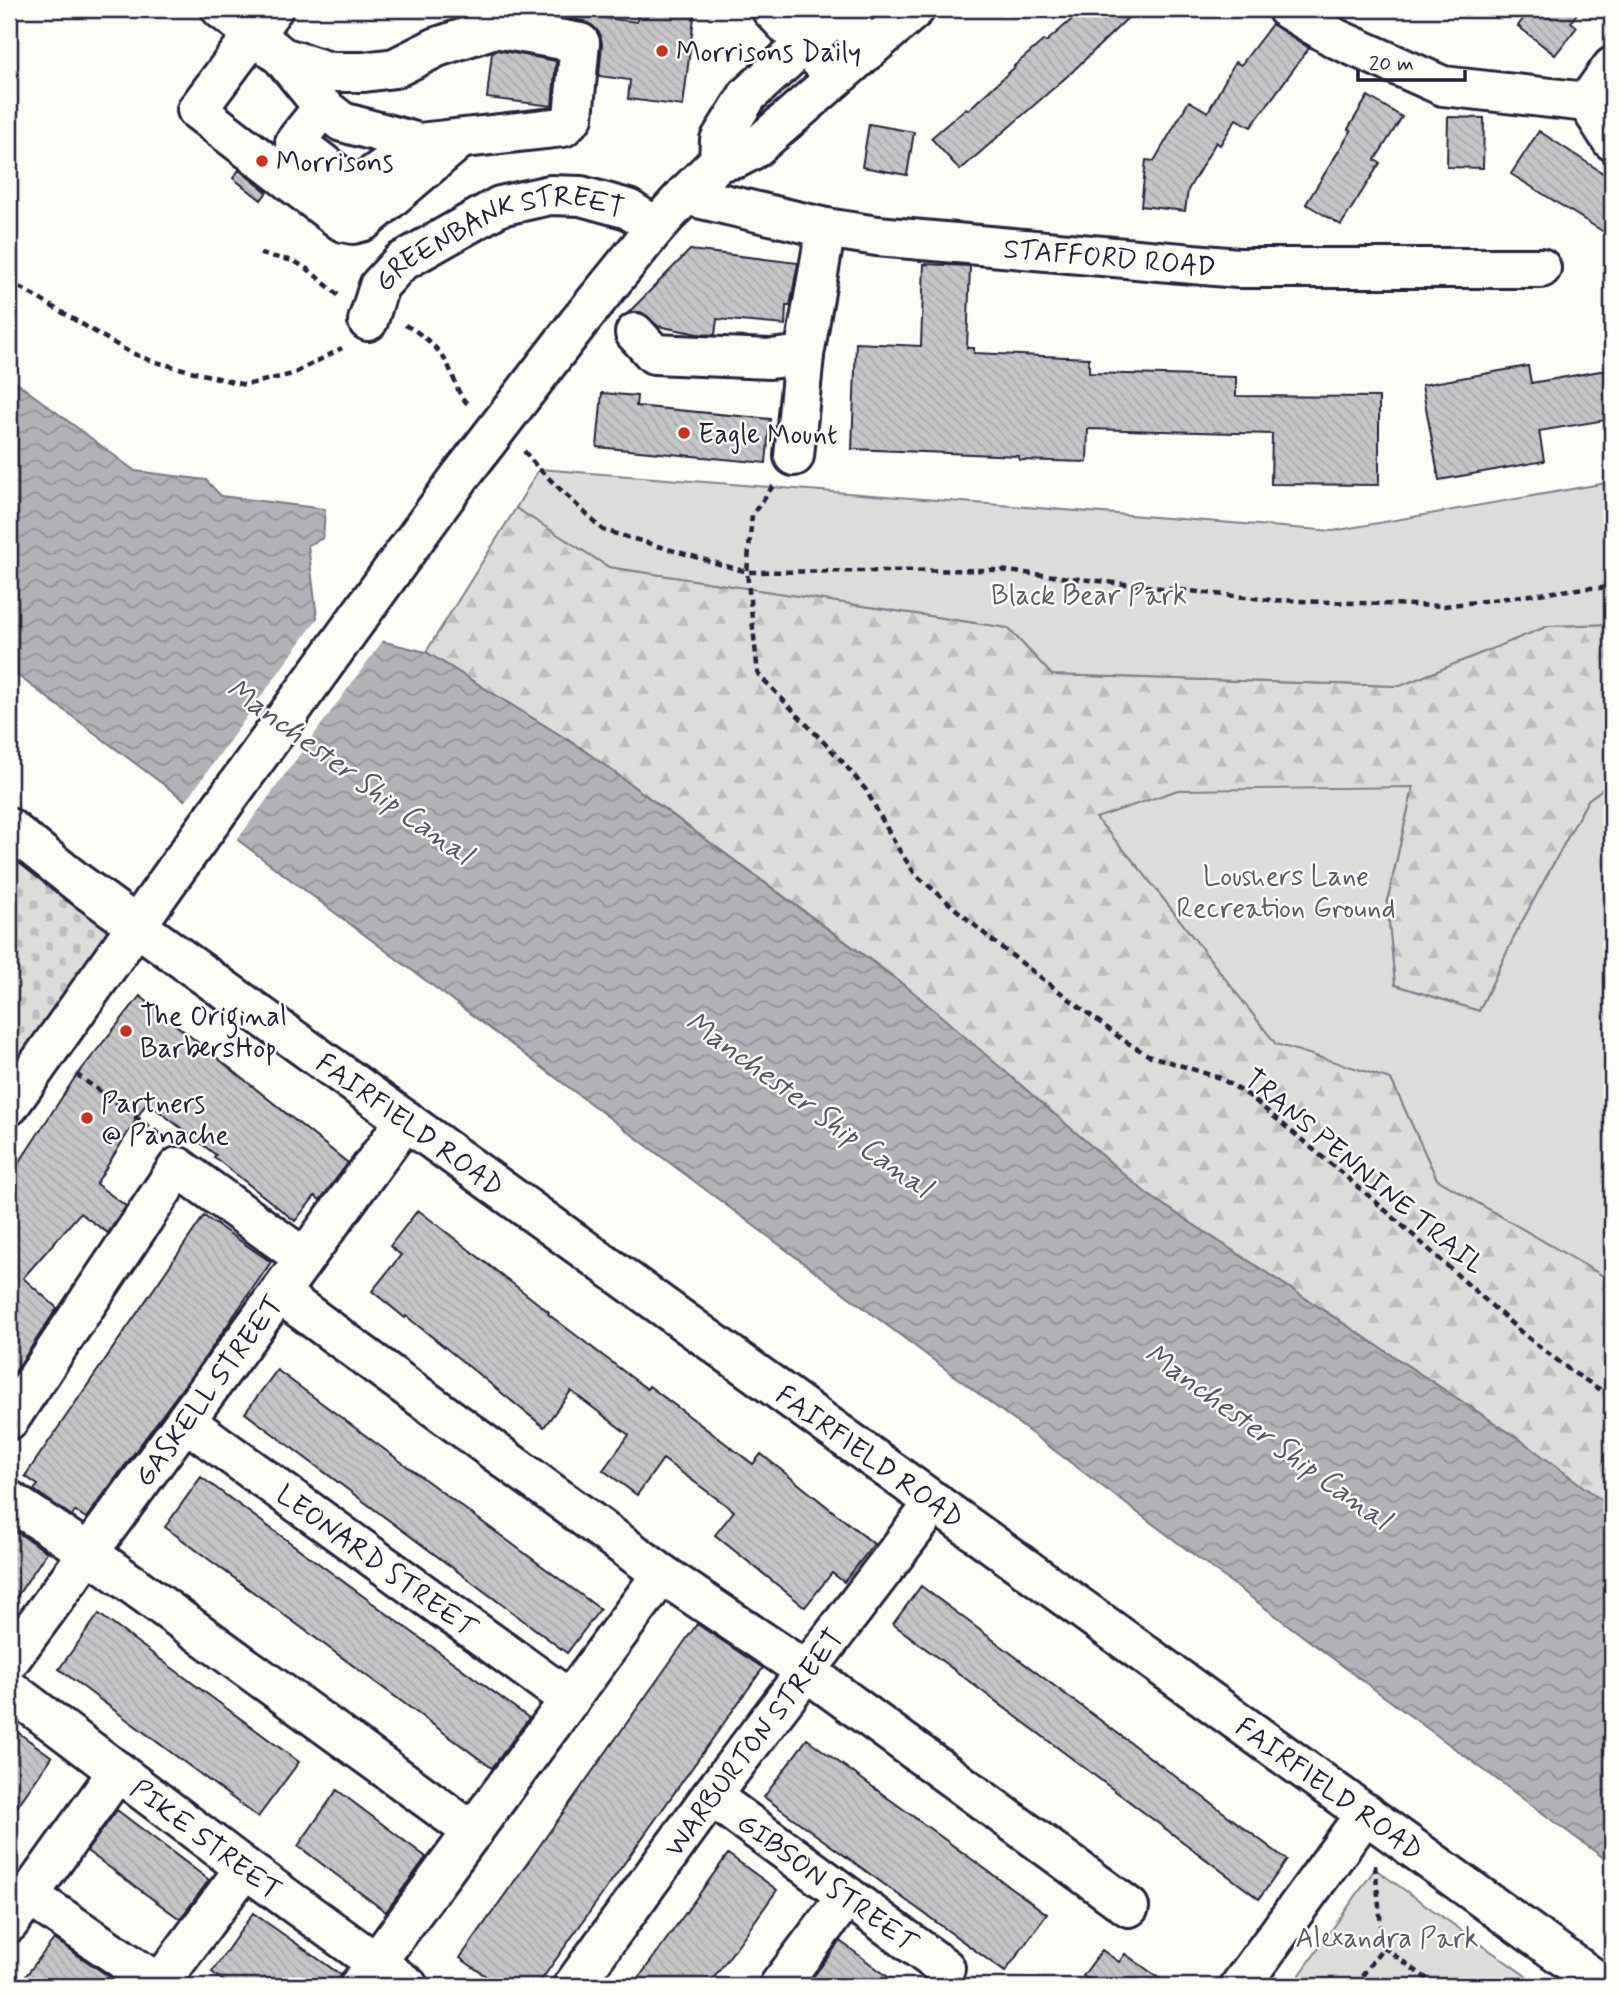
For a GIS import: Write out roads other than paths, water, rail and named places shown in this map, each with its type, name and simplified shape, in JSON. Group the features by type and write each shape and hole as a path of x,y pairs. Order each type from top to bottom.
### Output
{"main road":[{"path":"221,9 270,33 330,72 395,68 437,47 495,29 580,43 573,117 563,127 419,143 342,122 323,107 270,33"},
{"path":"771,9 836,77"},
{"path":"9,1106 459,478 656,227 719,161 737,158 754,149 915,9"},
{"path":"1287,9 1335,38 1443,86 1587,102"},
{"path":"719,161 720,140 748,95 839,10 870,48"},
{"path":"270,33 197,110 343,222 354,224 364,221 460,139"},
{"path":"1587,102 1612,67"},
{"path":"1587,102 1612,141"},
{"path":"323,107 295,142 355,188 419,143"},
{"name":"GREENBANK STREET","path":"368,321 379,286 401,262 499,206 550,195 582,196 628,209 656,227"},
{"name":"STAFFORD ROAD","path":"685,195 826,228 877,236 1238,268 1541,268"},
{"path":"794,456 804,355 826,228"},
{"path":"635,333 654,354 770,359 804,355"},
{"name":"FAIRFIELD ROAD","path":"9,828 137,926 1604,1986"},
{"name":"GASKELL STREET","path":"9,1661 406,1120"},
{"path":"9,1420 178,1167 304,1258"},
{"path":"280,1294 662,1574 806,1671 1129,1907"},
{"name":"LEONARD STREET","path":"186,1422 570,1700"},
{"path":"9,1500 89,1553 473,1832"},
{"name":"WARBURTON STREET","path":"573,1986 711,1796 935,1502"},
{"path":"368,1975 662,1574"},
{"name":"PIKE STREET","path":"9,1689 245,1868 368,1975 408,1986"},
{"path":"118,1771 18,1909 160,1986 245,1868"},
{"name":"GIBSON STREET","path":"711,1796 945,1968"},
{"path":"1240,1986 1366,1813"},
{"path":"779,1986 847,1896"}],"water":[{"name":"Manchester Ship Canal","path":"9,377 135,471 206,480 221,496 325,509 323,538 308,545 318,626 426,652 581,748 912,991 1147,1194 1519,1439 1612,1508 1612,1864 1367,1684 9,669"}],"place":[{"name":"Morrisons Daily","path":"662,51"},
{"name":"Morrisons","path":"262,161"},
{"name":"Eagle Mount","path":"684,433"},
{"name":"The Original BarbersHop","path":"126,1031"},
{"name":"Partners @ Panache","path":"87,1118"}],"park label":[{"name":"Black Bear Park","path":"1089,594"},
{"name":"Loushers Lane Recreation Ground","path":"1286,891"},
{"name":"Alexandra Park","path":"1387,1937"}]}
